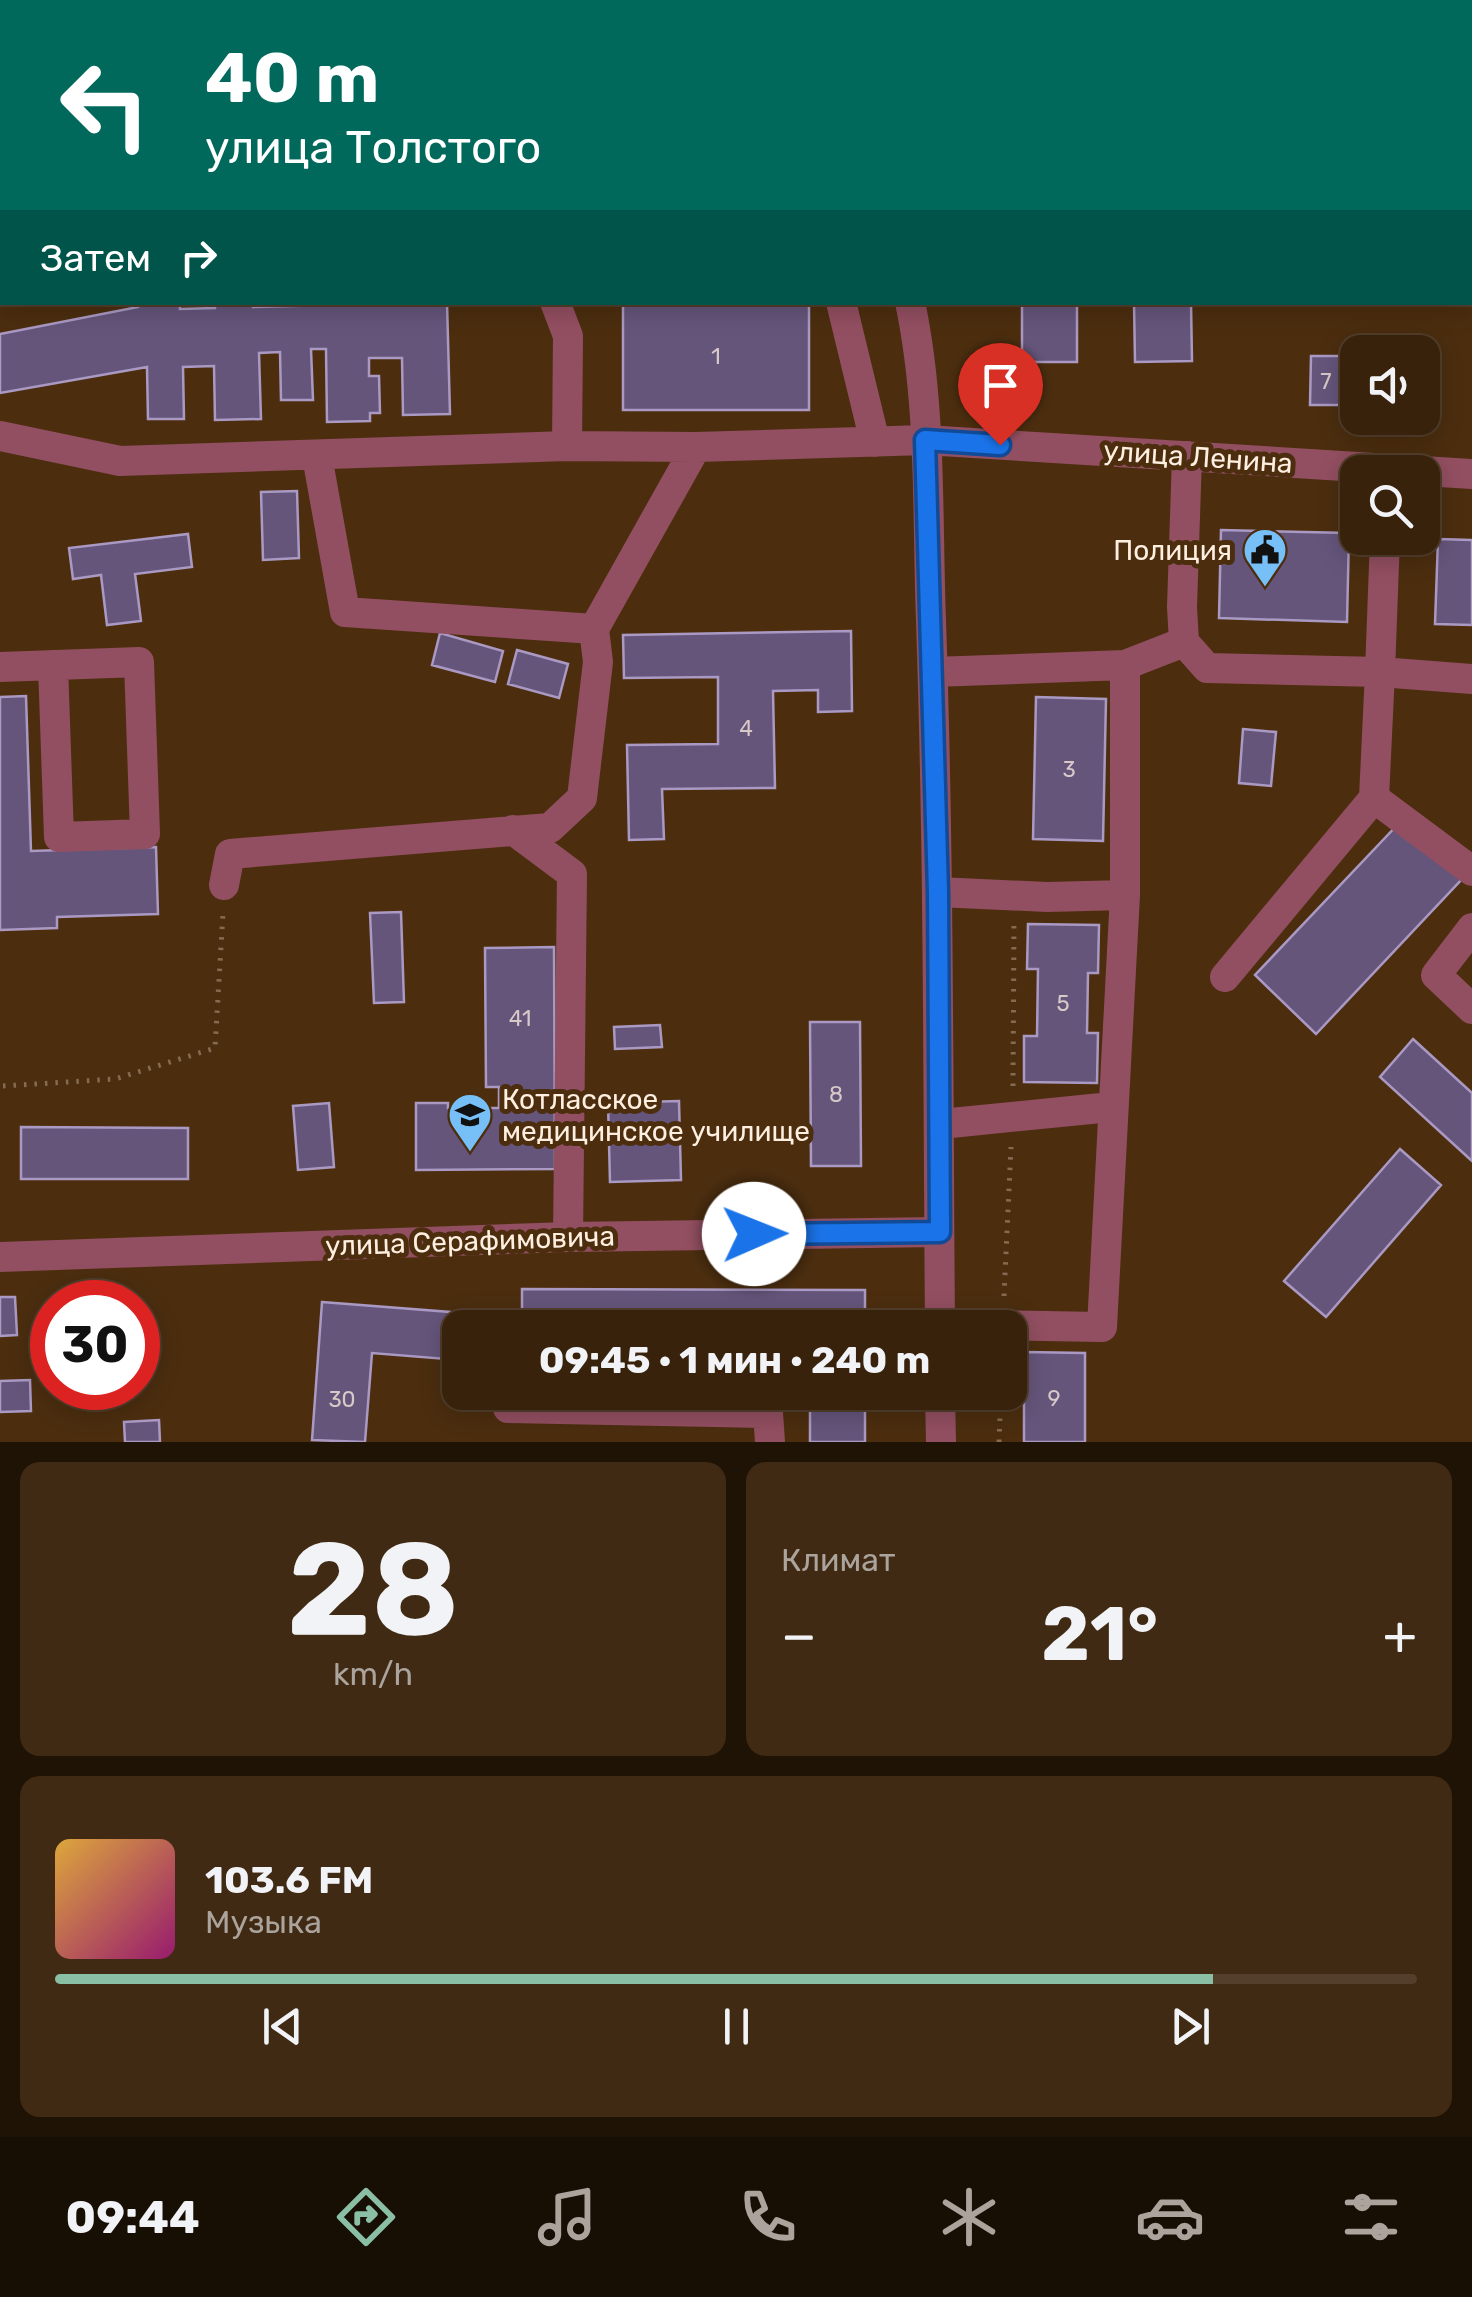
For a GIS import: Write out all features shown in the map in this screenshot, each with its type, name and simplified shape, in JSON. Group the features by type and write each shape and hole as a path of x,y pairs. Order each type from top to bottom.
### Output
{"street":[{"path":"557,305 568,336 567,446"},
{"path":"842,305 875,442"},
{"path":"911,305 920,354 933,672 941,1124 940,1310"},
{"name":"улица Ленина","path":"0,436 120,461 567,446 925,440 1340,467"},
{"path":"224,885 230,854 550,828 582,798 598,662 594,628 696,446"},
{"path":"317,456 345,612 594,628"},
{"path":"1187,456 1184,642 1207,668 1380,672 1472,679"},
{"name":"улица Ленина","path":"1440,472 1472,474"},
{"path":"1225,977 1374,798 1384,555"},
{"path":"933,672 1021,666 1125,666 1184,642"},
{"path":"0,667 53,665 139,662 145,834 59,837 53,665"},
{"path":"1027,1327 1102,1327 1124,896 1125,666"},
{"path":"1374,798 1472,870"},
{"path":"513,830 572,874 568,1237"},
{"path":"938,892 1124,896"},
{"path":"1472,928 1436,976 1472,1010"},
{"path":"941,1124 1111,1107"},
{"name":"улица Серафимовича","path":"0,1257 568,1237 940,1232"},
{"path":"612,1410 768,1413 770,1442"},
{"path":"940,1410 941,1442"}],"path":[{"path":"2,1086 115,1080 215,1048 224,885"},
{"path":"999,1442 1000,1410"}],"building":[{"path":"138,305 215,308 447,305 450,414 403,415 402,358 369,358 369,376 379,376 380,413 370,413 370,421 327,422 326,349 311,349 313,400 281,400 280,352 259,353 261,419 215,420 214,366 183,367 184,419 148,419 147,367 0,393 0,334"},
{"path":"623,305 809,305 809,410 623,410"},
{"path":"1022,305 1077,305 1077,362 1022,362"},
{"path":"1134,305 1191,305 1192,361 1135,362"},
{"path":"1311,356 1340,356 1340,405 1310,405"},
{"path":"297,491 299,558 263,560 261,492"},
{"path":"1221,530 1340,533 1340,555 1349,555 1347,622 1219,618"},
{"path":"188,534 192,567 135,574 141,621 107,625 101,575 73,579 69,548"},
{"path":"1440,539 1472,540 1472,625 1435,624"},
{"path":"851,631 852,711 818,712 818,690 773,691 775,788 662,789 664,839 629,840 627,745 718,744 718,677 624,678 623,635"},
{"path":"440,633 503,651 495,682 432,665"},
{"path":"517,650 568,664 559,698 508,684"},
{"path":"26,696 31,851 156,847 158,914 57,917 57,928 0,930 0,697"},
{"path":"1036,697 1106,699 1103,841 1033,839"},
{"path":"1243,729 1276,732 1271,786 1239,783"},
{"path":"1402,820 1463,878 1316,1034 1255,975"},
{"path":"401,912 404,1002 374,1003 370,913"},
{"path":"1028,924 1099,925 1098,973 1088,973 1087,1033 1098,1033 1097,1083 1024,1082 1024,1036 1037,1036 1038,969 1027,969"},
{"path":"554,947 555,1169 416,1170 416,1103 448,1103 448,1108 499,1108 499,1087 486,1087 485,948"},
{"path":"810,1022 860,1022 861,1166 811,1166"},
{"path":"660,1025 662,1047 615,1049 614,1027"},
{"path":"1413,1039 1472,1093 1472,1161 1380,1077"},
{"path":"679,1101 681,1180 610,1182 608,1103"},
{"path":"329,1103 334,1167 298,1170 293,1106"},
{"path":"21,1127 188,1128 188,1179 21,1179"},
{"path":"1400,1149 1441,1185 1326,1317 1284,1281"},
{"path":"522,1289 865,1290 865,1310 522,1310"},
{"path":"0,1297 15,1297 17,1335 0,1336"},
{"path":"322,1302 442,1311 442,1359 372,1353 365,1442 312,1440"},
{"path":"1027,1352 1085,1353 1085,1442 1024,1442"},
{"path":"30,1380 31,1411 0,1412 0,1381"},
{"path":"810,1410 865,1410 865,1442 810,1442"},
{"path":"159,1420 160,1442 125,1442 124,1422"}],"place":[{"name":"Полиция","path":"1265,588"},
{"name":"Котласское медицинское училище","path":"470,1153"}],"route":[{"path":"754,1234 940,1232 938,892 925,440 1000,445"}]}
